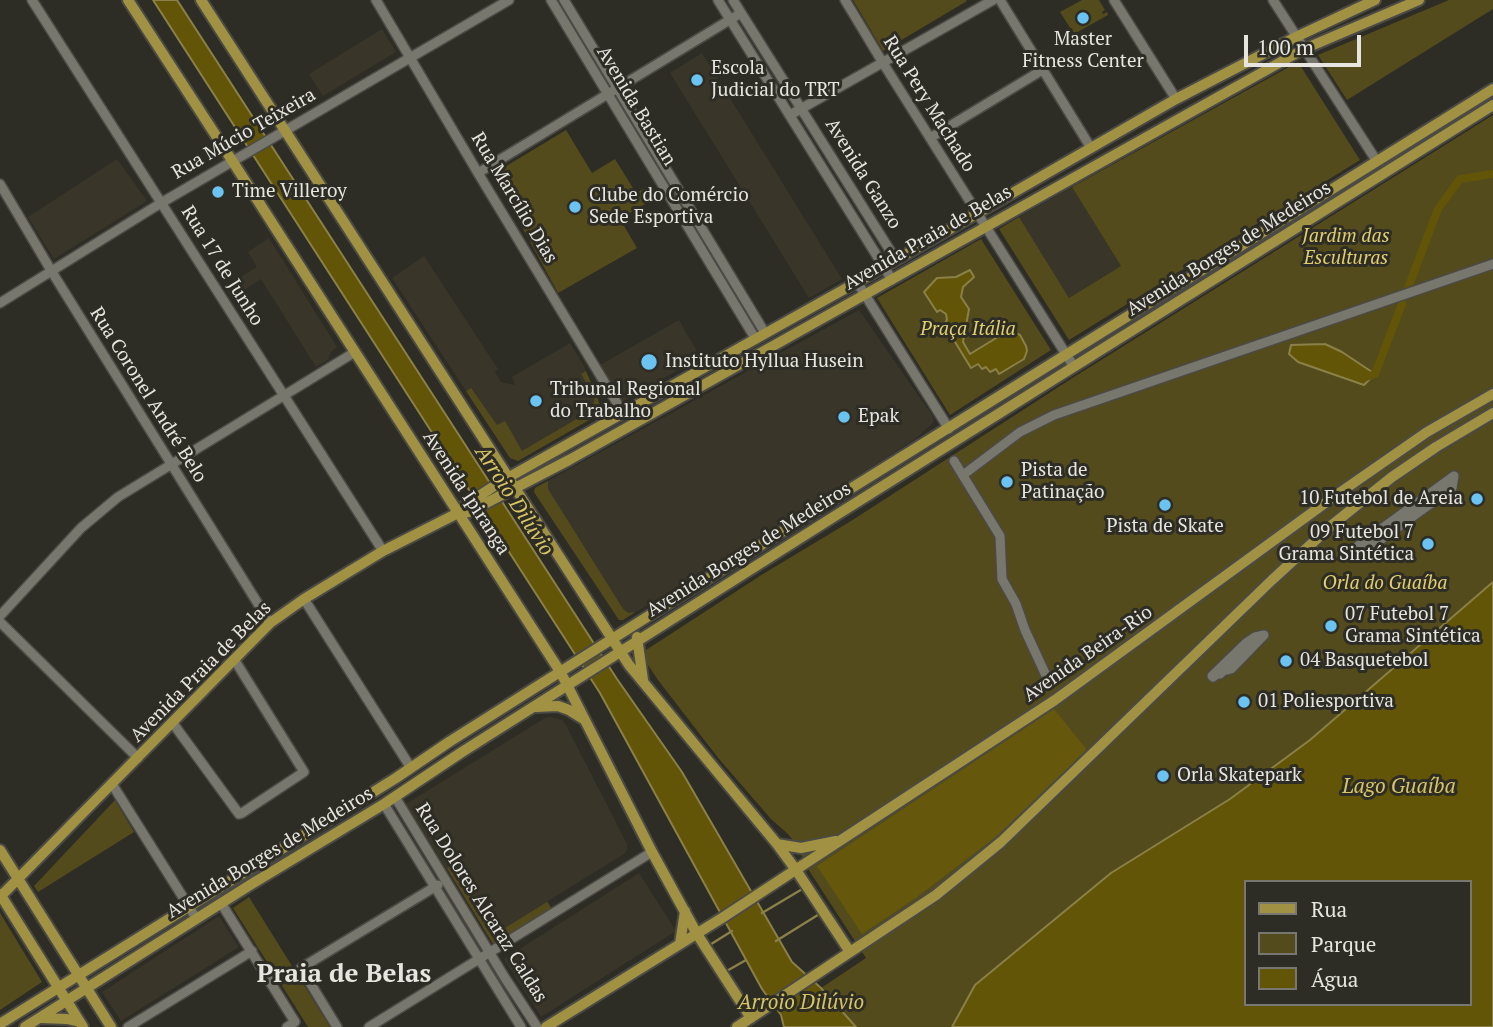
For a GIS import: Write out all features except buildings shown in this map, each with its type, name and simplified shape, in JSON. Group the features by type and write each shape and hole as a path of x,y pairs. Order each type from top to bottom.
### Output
{"main road":[{"name":"Avenida Ipiranga","path":"128,0 237,159 355,352 464,510 566,670 573,682 585,720 652,852 697,934 751,1017"},
{"path":"201,0 281,133 497,459 507,485 620,651 777,844 850,952"},
{"name":"Avenida Praia de Belas","path":"507,485 530,465 884,267 1176,99 1375,0"},
{"name":"Avenida Praia de Belas","path":"0,896 234,659 270,624 304,599 383,551 507,485 569,460 1304,49 1419,0"},
{"name":"Avenida Borges de Medeiros","path":"0,1024 396,778 826,504 1493,89"},
{"name":"Avenida Borges de Medeiros","path":"25,1027 1493,105"},
{"name":"Avenida Beira-Rio","path":"546,1027 697,934 1055,700 1353,483 1427,432 1493,394"},
{"path":"737,1027 936,895 1001,842 1332,525 1392,477 1493,413"},
{"path":"497,459 519,466 530,465"},
{"path":"638,624 636,641 643,682"},
{"path":"533,707 558,706 585,720"},
{"path":"395,797 396,778"},
{"path":"777,844 801,848 842,839"},
{"path":"0,849 111,1027"},
{"path":"0,896 81,1024"},
{"path":"680,944 685,911"},
{"path":"39,1018 67,1018 81,1024"}],"street":[{"name":"Rua 17 de Junho","path":"32,0 383,551"},
{"name":"Rua Marcílio Dias","path":"376,0 623,413"},
{"name":"Rua Múcio Teixeira","path":"0,303 161,203 509,0"},
{"name":"Avenida Bastian","path":"551,0 710,263 760,336"},
{"name":"Avenida Bastian","path":"564,0 720,258 760,336"},
{"name":"Rua Pery Machado","path":"845,0 1074,367"},
{"path":"790,115 993,0"},
{"path":"1000,0 1091,148"},
{"path":"1114,0 1176,99"},
{"path":"1273,0 1376,160"},
{"path":"721,4 735,1"},
{"name":"Avenida Ganzo","path":"735,1 896,260"},
{"name":"Avenida Ganzo","path":"721,4 892,280"},
{"path":"478,173 741,13"},
{"path":"929,138 1044,69"},
{"path":"656,174 665,168"},
{"path":"834,187 846,180"},
{"name":"Rua Coronel André Belo","path":"0,184 270,624"},
{"path":"710,263 720,258"},
{"path":"963,475 1020,432 1054,415 1493,264"},
{"path":"857,282 949,429"},
{"path":"0,616 81,528 118,497 355,352"},
{"path":"943,449 963,475 1000,536 1002,579 1016,604 1055,700"},
{"path":"1454,475 1451,488 1361,554 1350,556 1354,549 1454,475"},
{"path":"304,599 411,768"},
{"path":"0,622 138,758"},
{"path":"1264,635 1231,669 1212,676 1246,643 1264,635"},
{"path":"172,722 239,814 304,772 234,659"},
{"path":"112,784 196,918"},
{"name":"Rua Dolores Alcaraz Caldas","path":"395,797 537,1027"},
{"name":"Rua Dolores Alcaraz Caldas","path":"384,804 521,1027"},
{"path":"369,1027 652,852"},
{"path":"337,1027 301,968 446,880"},
{"path":"221,903 295,1022 287,1027"},
{"path":"128,1027 252,951"},
{"path":"494,985 505,978"}],"shaded area":[{"path":"382,29 396,52 323,96 309,74"},
{"path":"702,53 842,279 809,298 670,73"},
{"path":"117,159 147,201 54,259 28,217"},
{"path":"1072,187 1121,266 1069,298 1019,217"},
{"path":"269,238 337,347 330,353 329,359 316,367 261,279 232,298 224,287 257,267 248,252"},
{"name":"Tribunal Regional do Trabalho","path":"424,256 498,369 495,372 501,382 515,385 512,377 570,343 584,366 603,412 518,461 510,458 392,278"},
{"path":"859,310 934,418 933,423 915,439 837,489 619,620 534,492 535,488"},
{"path":"679,320 700,357 621,403 600,365"},
{"path":"1054,709 1087,750 997,836 917,897 862,934 817,866"},
{"path":"550,717 562,720 566,725 627,844 627,850 548,901 551,908 493,944 406,804"},
{"path":"639,873 676,931 541,1017 504,959"},
{"path":"219,916 239,947 121,1021 102,992"}],"green space":[{"path":"853,0 966,0 967,1 883,51"},
{"name":"Master Fitness Center","path":"1082,0 1099,0 1105,10 1103,14 1107,12 1108,15 1074,34 1060,12"},
{"path":"1449,0 1493,0 1493,9 1347,100 1318,55"},
{"path":"1298,62 1360,160 1069,340 999,229 1019,217 1069,298 1121,266 1072,187"},
{"path":"1493,115 1493,582 1310,740 1230,799 1111,873 975,985 952,1027 856,1027 821,988 866,958 810,872 795,843 719,759 658,680 644,659 643,652 1074,377"},
{"name":"Clube do Comércio Sede Esportiva","path":"566,130 592,173 615,159 636,193 651,185 658,196 620,219 637,248 558,293 493,174"},
{"name":"Praça Itália","path":"981,239 1051,350 950,415 877,298"},
{"path":"586,371 603,412 518,461 510,458 466,391 471,388 497,425 505,421 522,451 592,410 595,397 581,374"},
{"path":"548,481 548,489 623,609 628,613 635,612 623,620 619,620 534,492 535,488"},
{"path":"115,800 134,832 38,892 34,886"},
{"path":"454,864 497,933 547,902 551,908 493,944 447,868"},
{"path":"249,897 330,1027 308,1027 233,908"},
{"path":"0,913 42,982 0,1010"}],"water":[{"name":"Arroio Dilúvio","path":"153,0 177,0 617,679 682,772 792,962 821,988 856,1027 784,1027 781,1015 762,989 600,693"},
{"path":"970,270 974,277 963,287 961,297 969,309 963,342 970,354 1006,332 1020,335 1026,346 1024,359 999,374 996,369 990,372 978,364 971,368 944,324 947,320 946,314 940,310 937,312 924,292 937,278 956,277"},
{"path":"1325,344 1375,374 1364,385 1298,362 1289,354 1291,345"},
{"name":"Lago Guaíba","path":"1493,582 1493,1027 952,1027 975,985 1111,873 1230,799 1310,740"}],"waterway":[{"path":"1408,288 1438,209 1460,179 1493,174"},
{"path":"1366,377 1375,374 1402,304"},
{"path":"762,913 804,888"},
{"path":"776,941 821,913"},
{"path":"708,946 732,931"},
{"path":"725,972 746,960"}],"place":[{"name":"Master Fitness Center","path":"1083,18"},
{"name":"Escola Judicial do TRT","path":"697,80"},
{"name":"Time Villeroy","path":"218,192"},
{"name":"Clube do Comércio Sede Esportiva","path":"575,207"},
{"name":"Instituto Hyllua Husein","path":"649,362"},
{"name":"Tribunal Regional do Trabalho","path":"536,401"},
{"name":"Epak","path":"844,417"},
{"name":"Pista de Patinação","path":"1007,482"},
{"name":"10 Futebol de Areia","path":"1477,499"},
{"name":"Pista de Skate","path":"1165,505"},
{"name":"09 Futebol 7 Grama Sintética","path":"1428,544"},
{"name":"07 Futebol 7 Grama Sintética","path":"1331,626"},
{"name":"04 Basquetebol","path":"1286,661"},
{"name":"01 Poliesportiva","path":"1244,702"},
{"name":"Orla Skatepark","path":"1163,776"}],"district":[{"name":"Praia de Belas","path":"344,975"}],"park label":[{"name":"Jardim das Esculturas","path":"1346,248"},
{"name":"Orla do Guaíba","path":"1385,584"}]}
